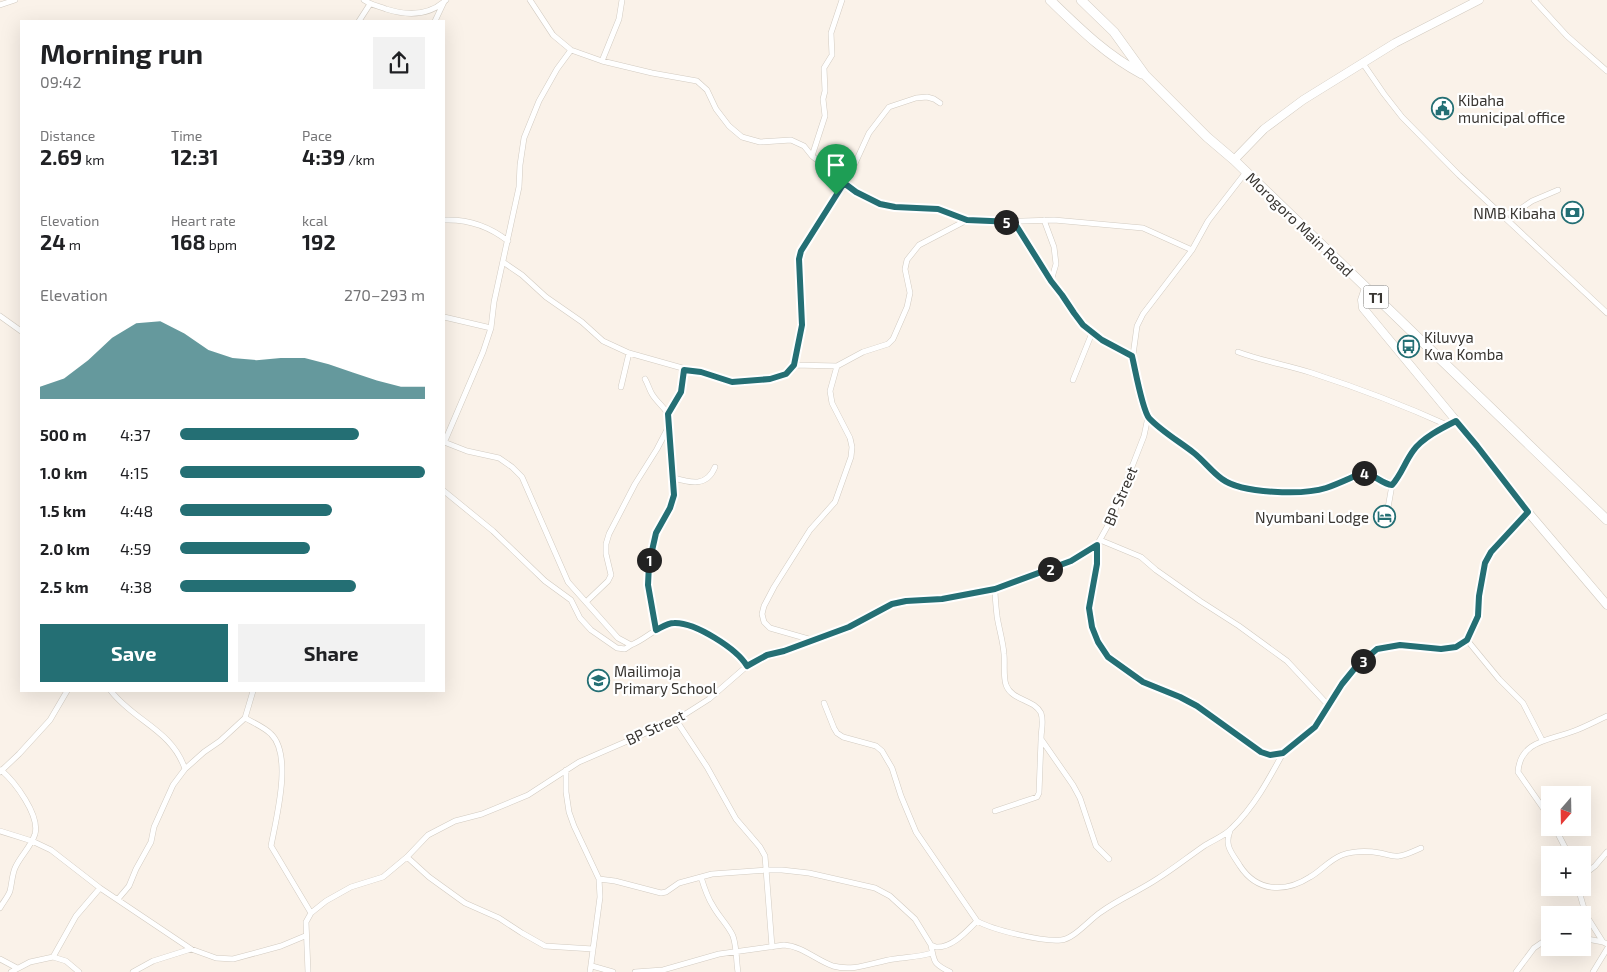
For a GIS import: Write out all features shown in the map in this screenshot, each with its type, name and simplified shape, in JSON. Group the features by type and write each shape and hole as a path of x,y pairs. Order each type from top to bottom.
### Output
{"highway":[{"name":"Morogoro Main Road","path":"1050,0 1098,46 1128,67 1144,75"},
{"name":"Morogoro Main Road","path":"1080,0 1114,32 1144,75 1607,520"}],"street":[{"path":"0,5 15,0"},
{"path":"364,0 370,4 399,13 411,14 434,9 445,1"},
{"path":"530,0 553,35 570,50 652,73 697,81 706,90 716,109 729,126 742,137 760,142 791,140 804,146 812,156 837,175 844,183 856,192 880,204 895,207 938,209 967,220 1014,222 1044,220 1143,228 1192,250"},
{"path":"602,60 619,19 622,0"},
{"path":"812,156 825,116 823,100 825,91 824,68 832,55 831,33 842,0"},
{"path":"1234,160 1272,124 1303,100 1395,43 1479,0"},
{"path":"1534,0 1567,36 1607,71"},
{"path":"436,20 445,1"},
{"path":"360,20 370,4"},
{"path":"445,441 483,352 491,328 494,302 518,187 524,138 539,101 570,50"},
{"path":"1362,62 1402,116 1459,176 1606,310"},
{"path":"503,262 546,297 582,322 603,341 629,352 684,370 701,372 732,382 770,379 786,374 794,365 802,325 799,259 801,251 852,170 869,133 889,106 916,98 927,98 940,103"},
{"path":"1246,172 1208,220 1192,250 1143,314 1138,326 1132,356 1137,383 1148,417 1196,454 1222,479 1246,488 1279,492 1310,492 1326,488 1362,473 1368,473 1386,485 1392,485"},
{"path":"1502,214 1516,212 1532,201 1558,190"},
{"path":"445,220 486,226 508,241"},
{"path":"794,365 837,366 863,352 888,344 893,339 910,293 905,269 907,260 912,252 919,245 967,220"},
{"path":"1044,220 1054,247 1056,264 1051,281"},
{"path":"1014,222 1051,281 1074,313 1092,333 1132,356"},
{"path":"1366,288 1362,300 1363,308 1477,446 1528,512 1607,605"},
{"path":"0,316 20,330"},
{"path":"445,317 491,328"},
{"path":"1072,380 1092,333"},
{"path":"621,387 629,352"},
{"path":"1238,352 1311,372 1407,407 1448,425"},
{"path":"812,640 770,628 764,622 762,614 774,587 810,530 835,502 851,457 852,447 850,438 832,403 830,391 837,366"},
{"path":"668,414 681,392 684,370"},
{"path":"645,378 652,394 663,404 668,414 674,478 674,495 670,508 656,533 649,564 648,585 656,630"},
{"name":"BP Street","path":"311,913 326,901 351,887 383,878 428,835 455,821 482,814 528,795 594,754 676,720 709,699 747,666 767,655 784,651 849,627 892,604 906,601 942,599 995,589 1071,561 1099,543 1112,518 1144,436 1148,417"},
{"path":"1385,525 1392,485 1397,480 1414,450 1422,441 1456,421"},
{"path":"586,602 608,582 611,575 606,554 609,534 669,425"},
{"path":"445,443 467,451 499,458 522,476 568,582 602,622 618,638 631,646"},
{"path":"674,478 688,482 703,481 712,474 714,467"},
{"path":"445,492 493,531 545,581 571,600 580,618 591,630 617,648 625,649 644,640 656,630 672,623 680,623 695,628 722,642 744,661 747,666"},
{"path":"1421,848 1398,856 1373,852 1341,855 1310,878 1281,889 1264,886 1242,869 1228,847 1227,839 1231,830 1266,783 1283,753 1315,727 1342,684 1355,668 1377,649 1400,645 1441,649 1456,647 1467,640 1478,616 1479,596 1485,563 1491,552 1528,512"},
{"path":"1283,753 1270,755 1261,752 1197,706 1143,682 1108,657 1098,642 1092,627 1089,608 1099,543 1141,557 1178,586 1247,631 1287,661 1329,706"},
{"path":"995,589 997,617 1004,653 1006,684 1017,698 1037,708 1043,723 1041,731 1039,793 1037,797 995,811"},
{"path":"1467,640 1499,679 1523,703 1542,740"},
{"path":"0,908 10,892 15,868 35,833 33,815 7,775 0,771 19,754 50,720 66,692"},
{"path":"112,692 119,702 160,732 176,750 184,770"},
{"path":"118,899 129,886 151,842 154,827 173,785 184,770 245,718 252,692"},
{"path":"824,703 834,728 838,733 844,737 876,746 882,751 892,768 916,832 977,921 986,926 1011,933 1063,940 1071,937 1101,912 1157,880 1204,846 1231,830"},
{"path":"1541,805 1518,772 1522,755 1528,748 1542,740 1574,731 1607,716"},
{"path":"245,718 272,735 281,757 282,792 271,846 311,913 306,922 308,972"},
{"path":"676,720 707,767 736,819 760,847 764,856 767,870 772,947"},
{"path":"1041,739 1073,785 1080,798 1096,846 1109,859"},
{"path":"566,770 566,792 569,812 599,879 600,897 591,969 613,972"},
{"path":"0,831 32,841 51,850 100,888 191,949 216,958 233,959 281,946 306,936"},
{"path":"1591,869 1607,852"},
{"path":"406,857 465,903 500,918 522,934 545,946 593,949"},
{"path":"599,879 615,880 661,893 666,892 679,883 701,876 767,870 809,873 875,888 890,896 914,919 931,945 934,962"},
{"path":"701,876 704,890 712,906 727,925 732,936 737,952 738,972"},
{"path":"53,957 76,916 100,888"},
{"path":"1580,896 1586,915 1605,943"},
{"path":"931,945 941,948 947,945 965,933 977,921"},
{"path":"1591,940 1605,943"},
{"path":"1516,972 1534,948 1541,944"},
{"path":"634,972 664,970 719,954 784,945 794,945 834,967 848,970 859,969 893,959 920,957 932,953"},
{"path":"133,972 153,961 191,949"},
{"path":"1593,972 1607,949"},
{"path":"11,972 30,962 53,957 66,961 79,972"},
{"path":"920,957 934,962 937,966 950,972"},
{"path":"0,959 17,968"}],"place":[{"name":"Kibaha municipal office","path":"1442,109"},
{"name":"NMB Kibaha","path":"1572,213"},
{"name":"Kiluvya Kwa Komba","path":"1408,346"},
{"name":"Nyumbani Lodge","path":"1385,517"},
{"name":"Mailimoja Primary School","path":"598,680"}],"route":[{"path":"844,183 856,192 880,204 895,207 938,209 967,220 1014,222 1034,256 1083,325 1102,340 1132,356 1137,383 1148,417 1196,454 1222,479 1228,482 1246,488 1279,492 1310,492 1326,488 1362,473 1368,473 1386,485 1392,485 1397,480 1414,450 1422,441 1456,421 1528,512 1491,552 1485,563 1479,596 1478,616 1467,640 1456,647 1441,649 1400,645 1377,649 1355,668 1342,684 1315,727 1283,753 1270,755 1261,752 1197,706 1143,682 1108,657 1098,642 1092,627 1089,608 1097,564 1097,545 1071,561 995,589 942,599 906,601 892,604 849,627 784,651 767,655 747,666 744,661 722,642 695,628 680,623 672,623 656,630 648,585 649,564 656,533 670,508 674,495 668,414 680,397 684,370 701,372 732,382 770,379 786,374 794,365 802,325 799,259 801,251 836,195 844,183"}]}
